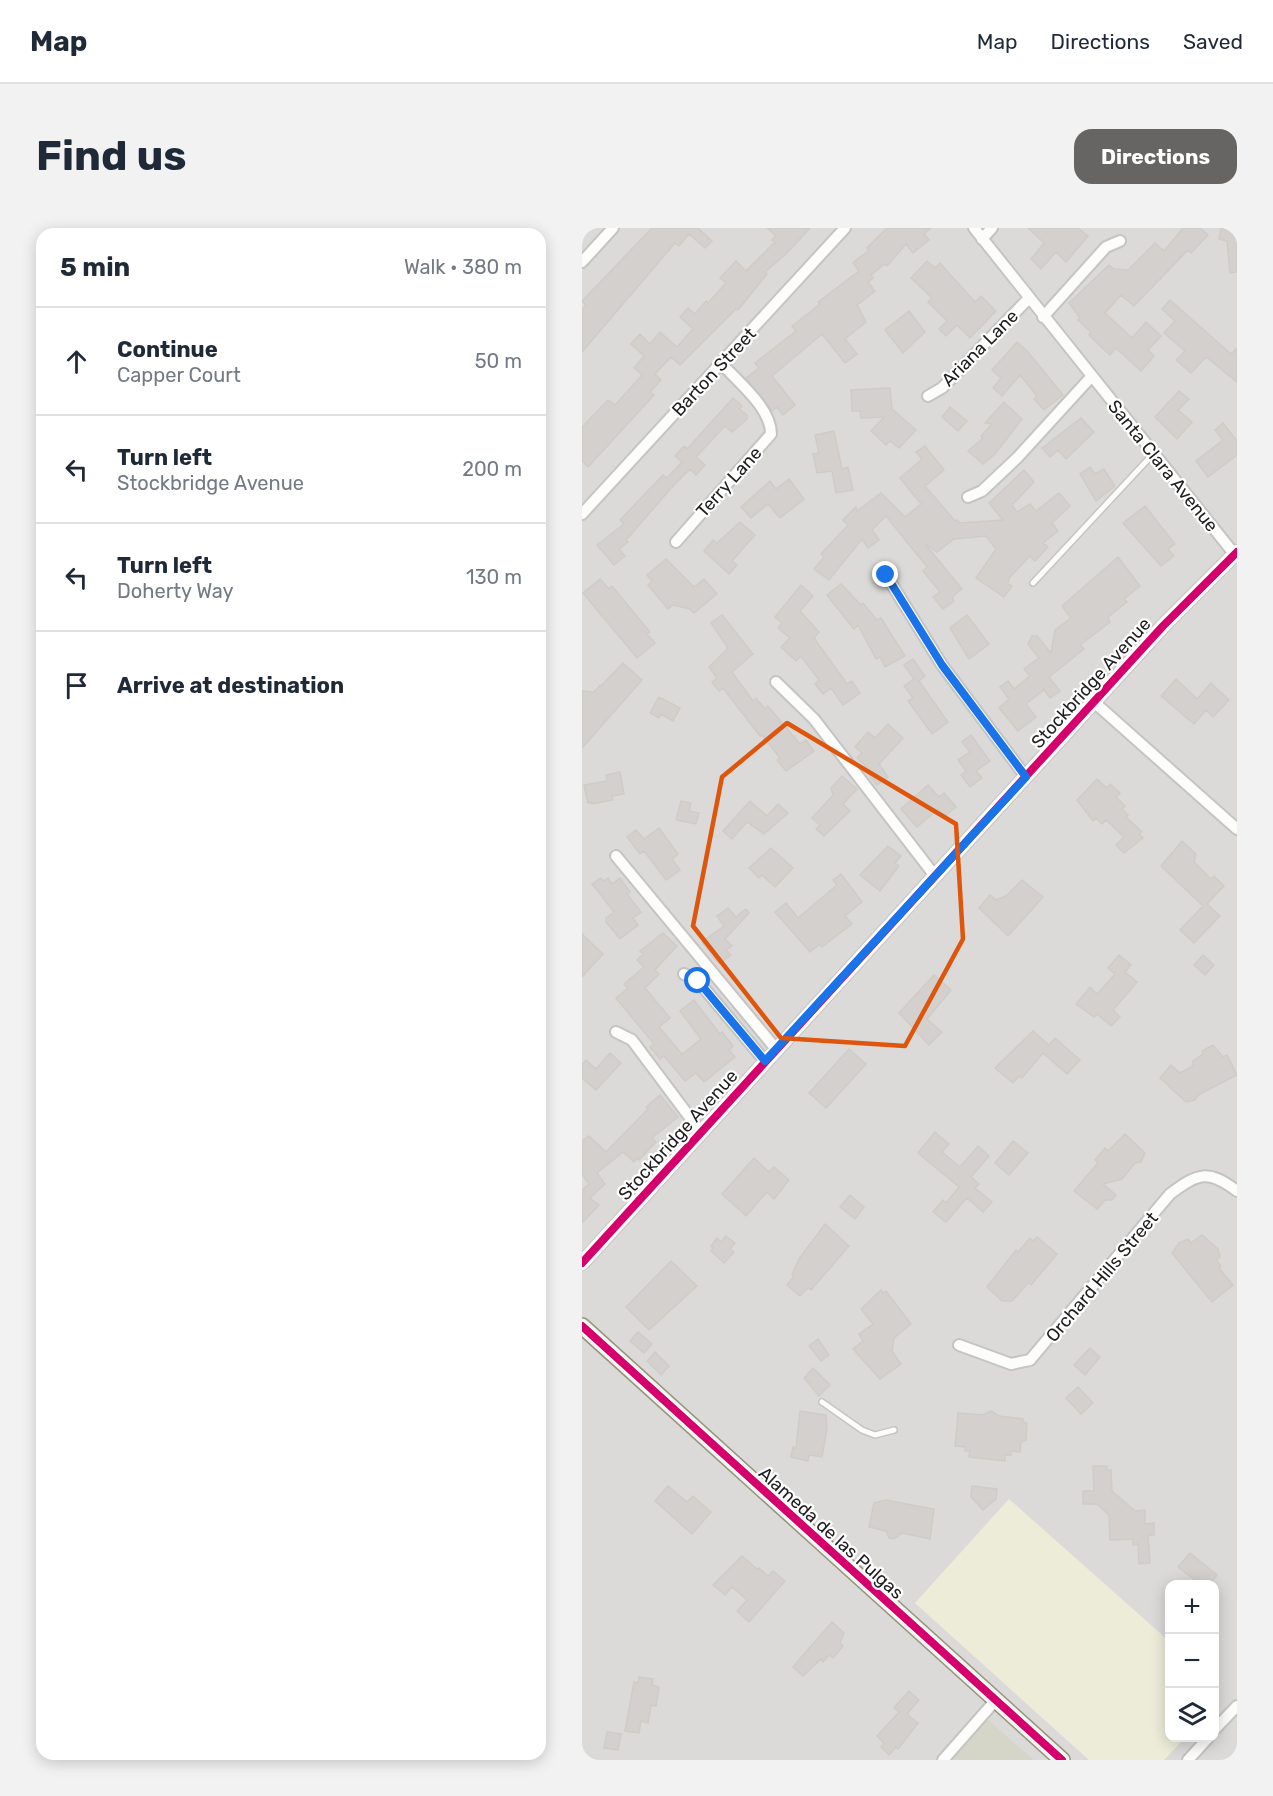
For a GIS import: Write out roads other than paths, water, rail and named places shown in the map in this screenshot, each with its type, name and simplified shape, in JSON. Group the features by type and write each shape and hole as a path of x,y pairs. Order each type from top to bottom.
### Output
{"main road":[{"name":"Alameda de las Pulgas","path":"582,1326 1062,1760"}],"street":[{"path":"582,262 613,228"},
{"name":"Barton Street","path":"582,514 845,228"},
{"name":"Santa Clara Avenue","path":"974,228 1091,378 1236,554"},
{"path":"982,239 992,228"},
{"path":"1043,317 1106,247 1120,241"},
{"name":"Ariana Lane","path":"928,396 942,388 1029,298"},
{"name":"Terry Lane","path":"676,542 771,434 771,423 760,406 722,364"},
{"path":"969,497 982,491 1018,457 1091,378"},
{"name":"Stockbridge Avenue","path":"582,1263 1163,626 1236,554"},
{"path":"886,575 942,665 1026,777"},
{"path":"776,682 814,719 935,876"},
{"path":"1094,702 1237,829"},
{"path":"616,856 776,1049"},
{"path":"684,974 698,981 765,1061"},
{"path":"616,1032 632,1040 700,1131"},
{"name":"Orchard Hills Street","path":"959,1345 1011,1364 1030,1360 1170,1194 1192,1177 1219,1177 1237,1191"},
{"path":"943,1760 995,1701"},
{"path":"1219,1726 1237,1706"},
{"path":"1188,1760 1204,1742"}],"lane":[{"path":"1033,583 1153,454"},
{"path":"822,1402 862,1430 875,1435 894,1430"}]}
